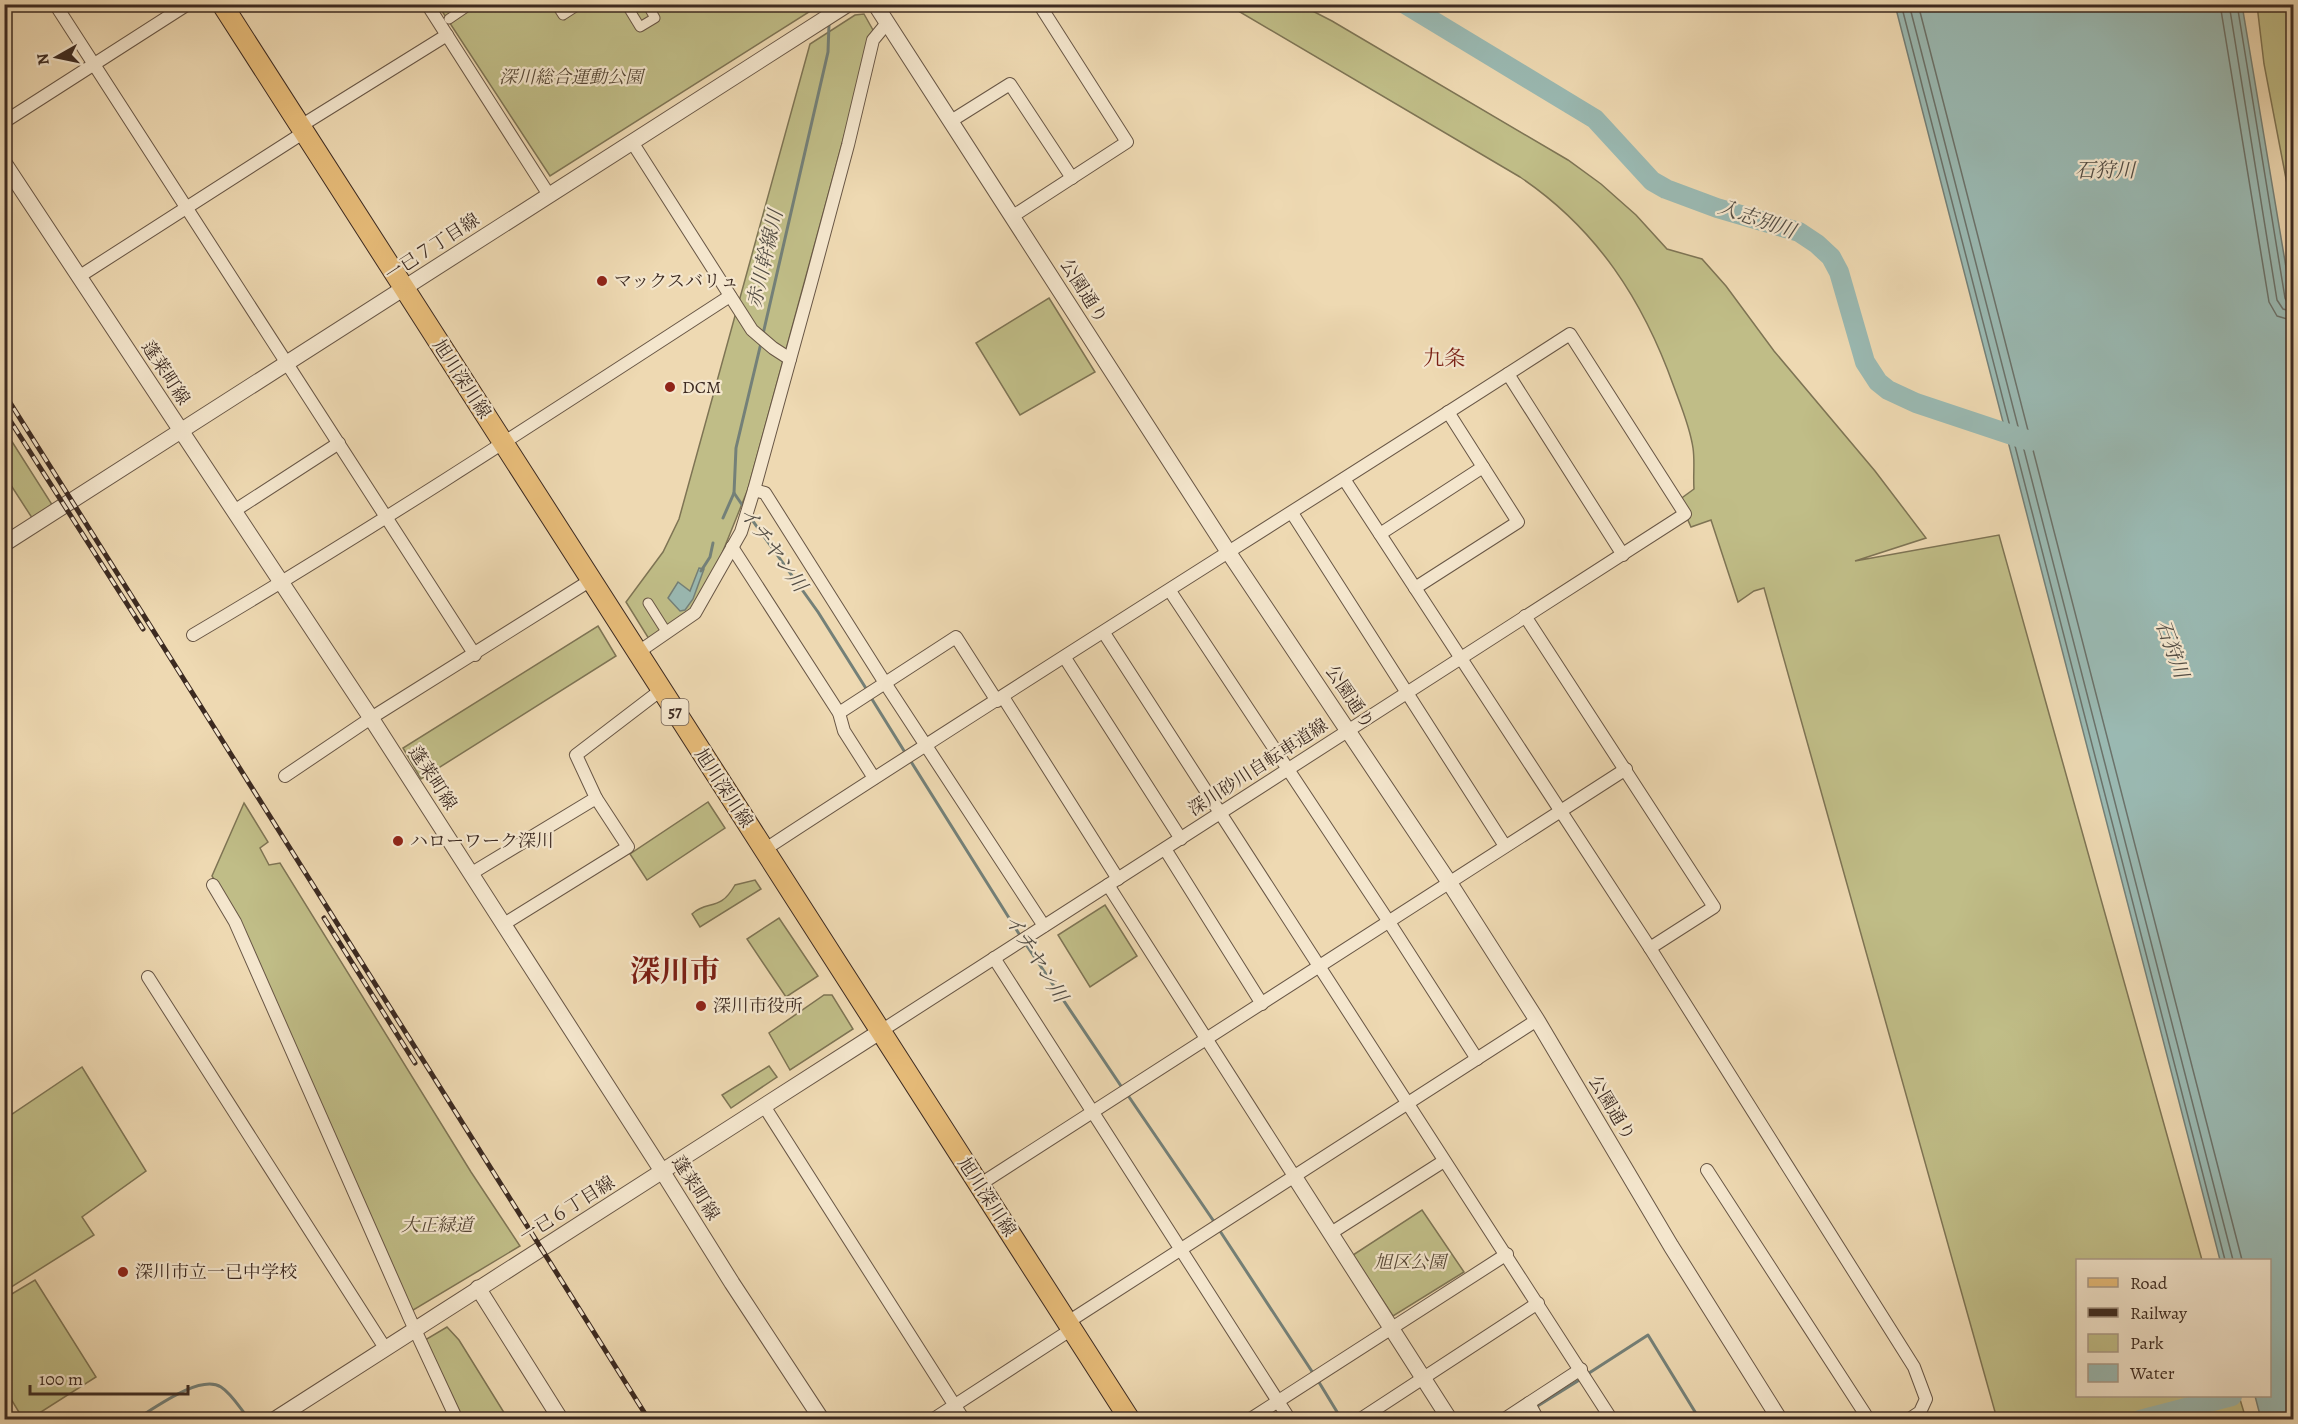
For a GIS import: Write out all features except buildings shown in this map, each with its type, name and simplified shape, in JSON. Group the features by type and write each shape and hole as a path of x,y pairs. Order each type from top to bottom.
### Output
{"main road":[{"name":"旭川深川線","path":"222,4 504,442 660,690 1130,1419"}],"street":[{"path":"56,4 475,655"},
{"path":"4,122 188,4"},
{"path":"427,4 549,195"},
{"path":"449,19 471,4"},
{"path":"556,4 563,15 580,4"},
{"path":"626,4 640,27 655,18 647,4"},
{"name":"一已７丁目線","path":"4,544 848,4"},
{"name":"公園通り","path":"875,4 1229,553 1449,882 1537,1020 1671,1246 1780,1419"},
{"path":"1013,216 1127,142 1039,4"},
{"path":"637,653 695,613 741,532 848,145 873,40 887,23"},
{"path":"80,276 187,208 447,35"},
{"path":"951,121 1010,84 1072,178"},
{"path":"632,142 752,330 790,359"},
{"name":"蓬莱町線","path":"4,163 472,873 732,1283 822,1419"},
{"path":"194,635 386,517 730,296"},
{"name":"深川砂川自転車道線","path":"881,1030 1685,514 1570,334 1508,374"},
{"path":"764,850 926,744 1065,658 1508,374 1623,555"},
{"path":"1415,588 1518,522 1448,412"},
{"path":"234,511 339,443"},
{"path":"1380,534 1483,467"},
{"path":"1344,479 1650,948 1914,1367 1926,1399 1920,1412 1908,1419"},
{"path":"754,490 765,493 885,683 1044,926"},
{"path":"1292,513 1505,846"},
{"path":"732,547 839,712 844,731 874,778"},
{"path":"285,776 371,718 475,655 591,580"},
{"path":"1170,591 1477,1059"},
{"path":"648,603 667,633"},
{"path":"1525,616 1714,907 1650,948"},
{"path":"1104,633 1612,1419"},
{"path":"839,712 956,637 1000,699 1113,882 1206,1040 1450,1419"},
{"path":"1065,658 1181,839"},
{"path":"504,924 628,847 596,798 576,755 660,690"},
{"path":"979,1185 1320,968 1626,769"},
{"path":"472,873 596,798"},
{"path":"1165,849 1262,1004"},
{"path":"213,885 235,922 457,1419"},
{"path":"994,958 1290,1419"},
{"path":"148,977 385,1348"},
{"path":"932,1419 1180,1249 1537,1020"},
{"name":"一已６丁目線","path":"274,1419 881,1030"},
{"path":"764,1106 964,1419"},
{"path":"1331,1233 1444,1161"},
{"path":"1707,1170 1869,1419"},
{"path":"1249,1419 1507,1254"},
{"path":"478,1288 561,1419"},
{"path":"1359,1419 1538,1303"},
{"path":"1503,1419 1581,1369"},
{"path":"1529,1403 1538,1419"}],"green space":[{"name":"深川総合運動公園","path":"438,5 820,5 550,176"},
{"path":"1228,5 1301,5 1332,21 1568,160 1601,184 1636,215 1667,249 1702,259 1726,286 1774,351 1875,471 1926,538 1855,561 1999,535 2202,1259 2076,1259 2076,1397 2239,1397 2246,1419 1997,1419 1764,588 1754,591 1738,602 1711,520 1691,527 1679,500 1694,489 1692,440 1662,355 1632,296 1594,243 1547,197 1520,177"},
{"path":"2257,5 2293,5 2293,215 2264,64"},
{"path":"864,14 873,30 748,489 721,556 695,609 649,639 626,602 663,552 679,519 810,44 855,15"},
{"path":"1049,298 1095,372 1020,415 976,343"},
{"path":"4,429 56,511 36,524 5,476"},
{"path":"598,626 616,656 421,779 403,748"},
{"path":"708,802 725,828 647,880 630,854"},
{"name":"大正緑道","path":"244,803 268,842 260,848 269,865 280,863 471,1172 520,1246 410,1312 239,922 212,876"},
{"path":"755,880 761,889 700,927 692,914 703,907 719,903 735,885"},
{"path":"1105,905 1137,956 1090,987 1058,935"},
{"path":"779,918 818,976 786,997 747,939"},
{"path":"824,995 832,995 853,1029 790,1070 769,1033"},
{"path":"769,1066 777,1077 731,1108 722,1095"},
{"path":"82,1067 146,1171 82,1217 94,1235 5,1291 5,1119"},
{"name":"旭区公園","path":"1422,1210 1464,1272 1393,1316 1353,1255"},
{"path":"35,1280 96,1377 30,1419 23,1419 5,1389 5,1298"},
{"path":"447,1327 459,1340 508,1419 462,1419 425,1340"}],"water":[{"name":"石狩川","path":"1895,5 2242,5 2294,315 2293,1419 2261,1419 2255,1397 2271,1397 2271,1259 2220,1259"},
{"path":"699,568 704,569 693,599 685,610 680,611 668,598 678,582 690,591"}],"waterway":[{"name":"入志別川","path":"1405,4 1595,119 1652,181 1666,189 1717,208 1799,232 1817,244 1831,257 1839,272 1865,362 1878,382 1888,390 1916,403 2030,441"},
{"name":"赤川幹線川","path":"763,334 828,52 829,24"},
{"name":"赤川幹線川","path":"723,518 734,493 736,448 761,343"},
{"name":"イチヤン川","path":"734,493 745,509"},
{"name":"イチヤン川","path":"750,517 818,612 867,690"},
{"name":"赤川幹線川","path":"701,571 710,557 713,543"},
{"name":"イチヤン川","path":"870,696 906,754"},
{"name":"イチヤン川","path":"910,760 1021,937"},
{"name":"イチヤン川","path":"1025,943 1123,1089"},
{"name":"イチヤン川","path":"1127,1094 1215,1223"},
{"name":"イチヤン川","path":"1218,1228 1313,1373"},
{"name":"イチヤン川","path":"1586,1375 1648,1335 1700,1420"},
{"name":"イチヤン川","path":"1317,1379 1342,1420"},
{"name":"イチヤン川","path":"1536,1407 1581,1379"},
{"path":"135,1420 178,1394 202,1385 212,1384 225,1390 250,1420"},
{"name":"イチヤン川","path":"2140,1420 2228,1397"},
{"name":"イチヤン川","path":"1516,1420 1530,1411"}],"railway":[{"path":"4,393 649,1420"},
{"path":"4,411 143,629"},
{"path":"324,918 415,1063"}],"place":[{"name":"マックスバリュ","path":"602,281"},
{"name":"DCM","path":"670,387"},
{"name":"ハローワーク深川","path":"398,841"},
{"name":"深川市役所","path":"701,1006"},
{"name":"深川市立一已中学校","path":"123,1272"}],"district":[{"name":"九条","path":"1444,358"},
{"name":"深川市","path":"675,971"}]}
